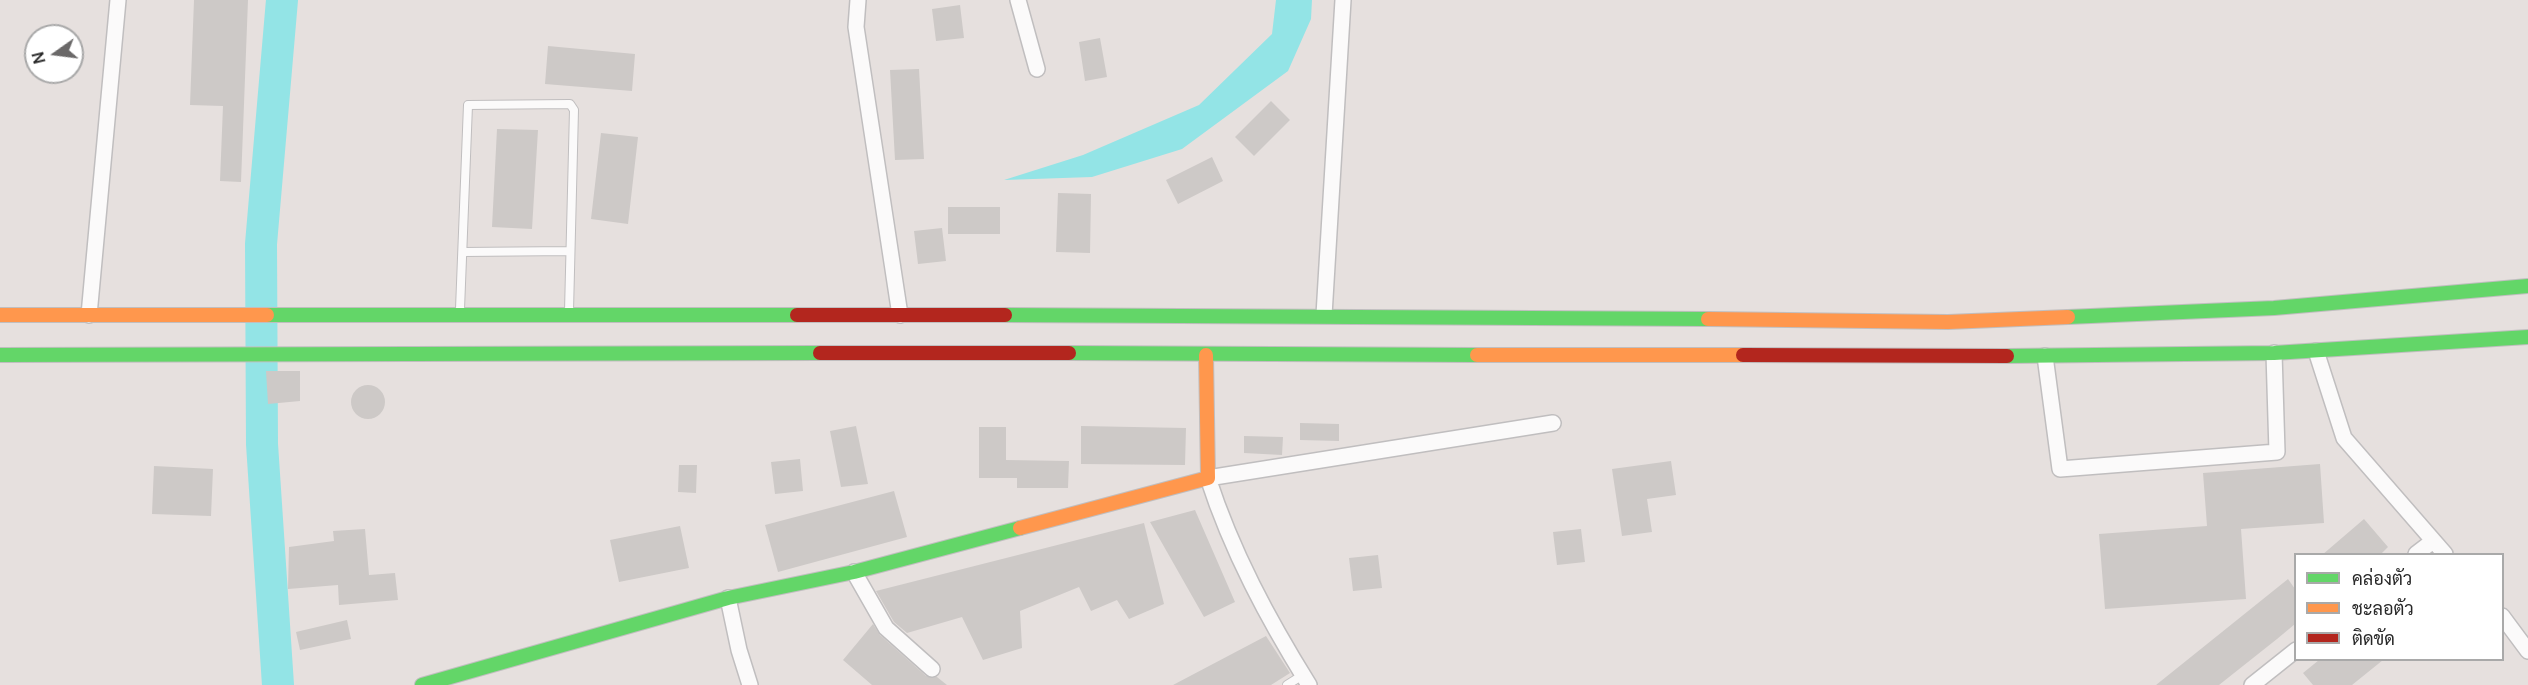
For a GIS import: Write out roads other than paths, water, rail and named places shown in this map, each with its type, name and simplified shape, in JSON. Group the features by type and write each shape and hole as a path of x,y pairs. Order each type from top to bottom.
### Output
{"main road":[{"path":"0,315 222,317 1324,315 1948,322 2274,308 2528,286"},
{"path":"0,355 899,352 1206,356 2045,356 2274,353 2528,337"},
{"path":"422,685 728,598 854,572 1208,478 1206,356"}],"street":[{"path":"89,315 118,0"},
{"path":"858,0 856,27 900,315"},
{"path":"1018,0 1037,69"},
{"path":"1324,315 1344,0"},
{"path":"2316,351 2344,438 2443,553"},
{"path":"2045,356 2060,470 2277,452 2274,353"},
{"path":"1306,680 1274,627 1241,562 1221,519 1208,478 1553,423"},
{"path":"2418,553 2433,541"},
{"path":"854,572 890,633 932,669"},
{"path":"728,598 739,650 750,685"},
{"path":"2504,618 2515,629 2528,651"},
{"path":"2252,685 2294,651"}],"lane":[{"path":"460,317 468,106 471,104 570,104 573,106 568,316"},
{"path":"463,252 570,251"},
{"path":"1287,685 1306,680"}],"water":[{"path":"1276,0 1312,0 1311,19 1288,71 1182,149 1092,177 1004,180 1083,155 1199,105 1272,34"}],"waterway":[{"path":"278,685 262,444 261,244 282,0"}]}
